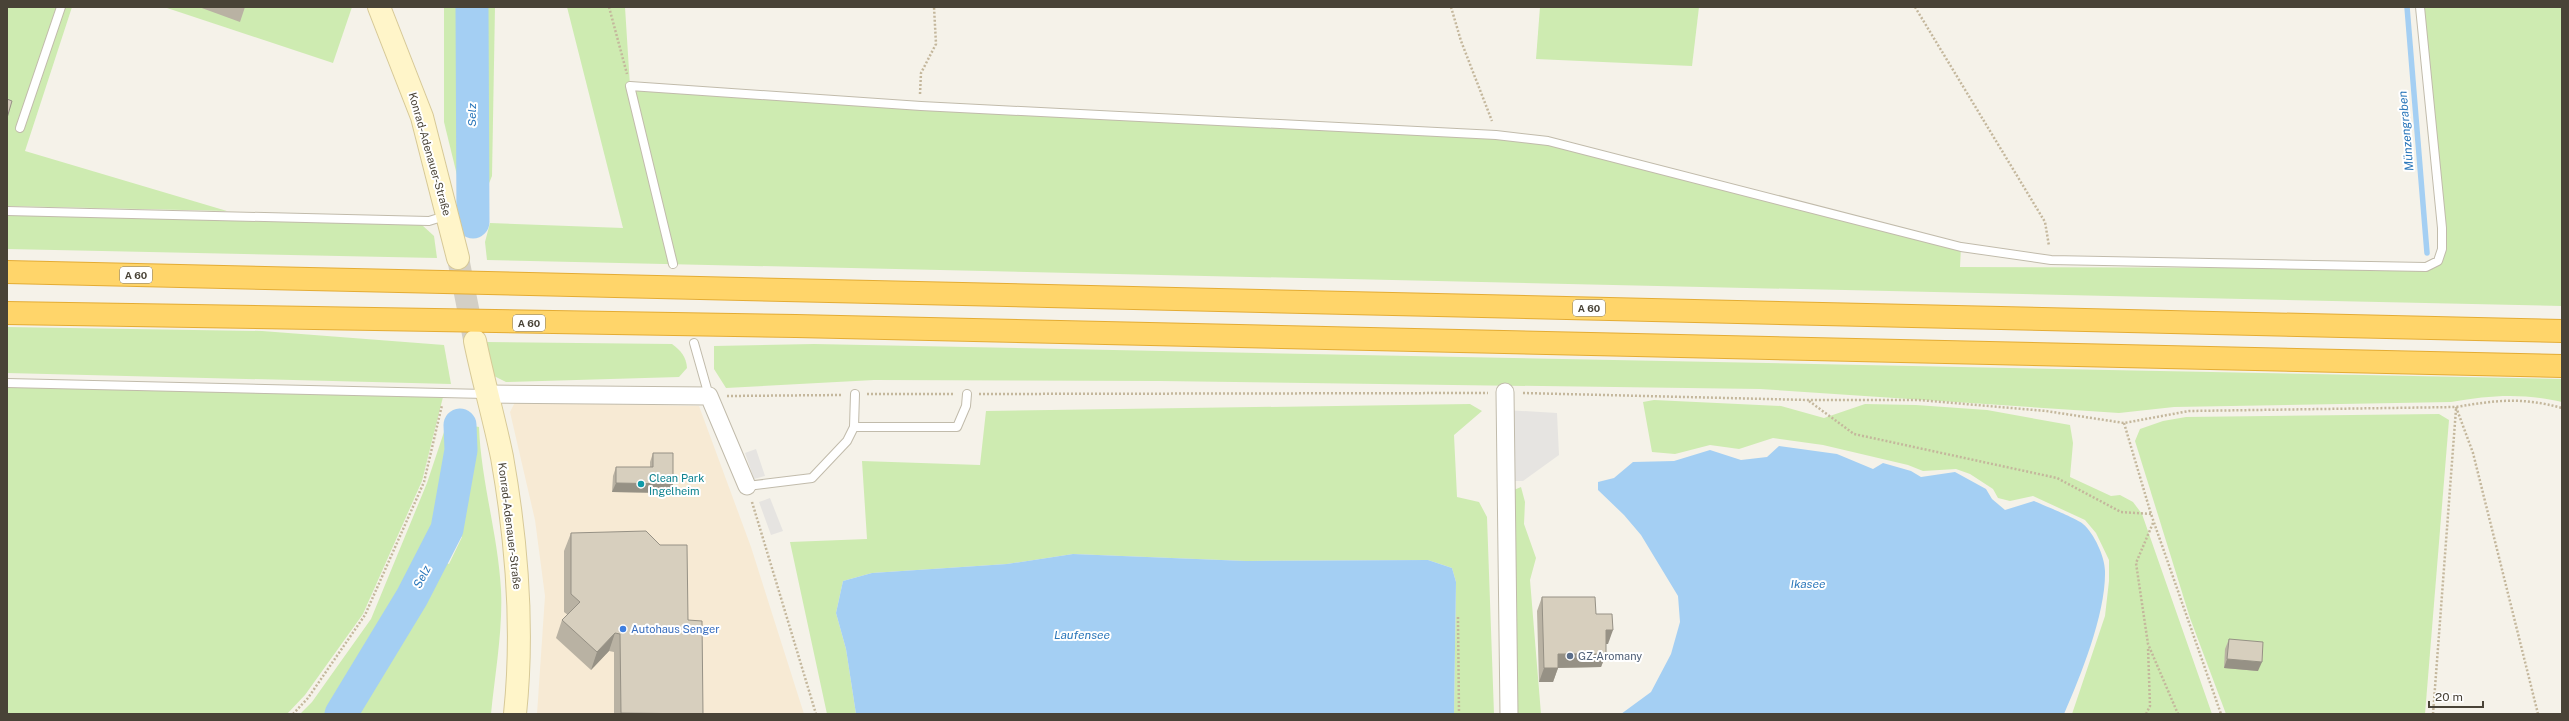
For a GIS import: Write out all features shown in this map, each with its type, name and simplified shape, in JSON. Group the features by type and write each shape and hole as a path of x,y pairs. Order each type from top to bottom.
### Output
{"highway":[{"name":"A 60","path":"7,272 2562,331"},
{"name":"A 60","path":"7,313 796,326 2562,366"}],"main road":[{"name":"Konrad-Adenauer-Straße","path":"379,7 422,117 458,258"},
{"name":"Konrad-Adenauer-Straße","path":"474,341 501,456 513,530 519,594 520,670 515,714"}],"street":[{"path":"1505,392 1508,714"},
{"path":"486,394 709,396 747,486"}],"lane":[{"path":"20,128 61,7"},
{"path":"672,264 630,86 921,106 1496,135 1548,141 1961,247 2051,260 2408,268 2426,267 2438,261 2442,249 2442,228 2420,7"},
{"path":"7,211 429,221 447,215"},
{"path":"694,343 709,396"},
{"path":"7,383 447,391 486,394"},
{"path":"747,486 812,478 847,440 854,427 855,394"},
{"path":"854,427 957,427 966,406 968,394"}],"path":[{"path":"609,7 630,86"},
{"path":"921,106 921,73 936,44 934,7"},
{"path":"1451,7 1496,135"},
{"path":"1915,7 2045,222 2051,260"},
{"path":"293,714 308,698 365,615 424,482 447,391"},
{"path":"709,396 855,394 1505,392 1808,400 1919,400 2046,411 2124,423 2189,411 2456,407 2495,400 2534,401 2562,408"},
{"path":"1808,400 1854,434 2057,478 2120,512 2150,514"},
{"path":"2433,714 2456,407"},
{"path":"2456,407 2473,453 2538,714"},
{"path":"2124,423 2150,514 2221,714"},
{"path":"747,486 816,714"},
{"path":"2146,714 2150,706 2148,644 2136,563 2154,523"},
{"path":"1458,617 1458,714"},
{"path":"2148,644 2178,714"}],"shaded area":[{"path":"515,402 699,406 751,547 804,714 537,714 545,596 535,520 510,412"},
{"path":"1505,410 1557,413 1559,455 1523,481 1506,481"},
{"path":"756,449 765,476 754,479 745,453"},
{"path":"770,498 783,531 771,535 759,502"}],"green space":[{"path":"7,7 72,7 25,151 227,211 7,206"},
{"path":"164,7 352,7 333,63"},
{"path":"444,7 495,7 492,176 473,222 467,216 444,122"},
{"path":"567,7 625,7 630,86 1548,141 1961,247 1960,267 2408,268 2438,261 2442,249 2420,7 2562,7 2562,306 487,260 485,242 490,223 623,228"},
{"path":"1540,7 1699,7 1692,66 1536,59"},
{"path":"7,215 422,225 434,236 437,258 7,249"},
{"path":"7,327 262,331 444,345 451,384 7,373"},
{"path":"487,342 672,344 678,349 686,360 687,368 679,377 506,382 494,376"},
{"path":"814,344 2562,379 2562,402 2533,397 2506,396 2451,402 2174,407 2119,413 1760,389 1160,381 874,380 726,388 714,369 714,346"},
{"path":"7,385 443,397 422,481 363,614 305,695 287,714 7,714"},
{"path":"1654,400 1781,406 1824,418 1865,404 1916,405 1987,410 2070,425 2073,443 2070,477 2111,496 2120,495 2133,502 2142,514 2212,714 2072,714 2105,616 2109,581 2109,560 2096,533 2085,520 2033,496 2010,501 1998,498 1993,489 1970,474 1956,469 1923,471 1908,465 1823,445 1773,438 1739,449 1710,445 1675,454 1652,452 1643,402"},
{"path":"1470,404 1482,411 1454,435 1457,497 1479,502 1487,517 1494,714 1454,714 1456,582 1452,568 1428,560 1246,561 1073,554 1007,564 872,573 843,581 836,613 846,649 856,714 827,714 790,542 867,539 862,461 980,465 986,411"},
{"path":"2439,414 2449,420 2425,714 2226,714 2190,618 2135,441 2140,429 2163,421 2186,417"},
{"path":"455,423 479,427 480,447 497,549 501,590 500,636 491,714 300,714 312,702 371,619 427,483 444,432","holes":["440,523 462,537 449,564 428,554"]},
{"path":"1521,487 1525,502 1524,524 1536,558 1530,580 1541,714 1513,714 1509,492"}],"water":[{"name":"Ikasee","path":"1779,446 1837,454 1873,469 1883,463 1911,471 1921,477 1955,472 1986,489 1992,499 2005,510 2034,501 2083,524 2095,539 2101,552 2105,565 2104,588 2097,624 2085,663 2064,714 1621,714 1651,692 1671,654 1680,622 1678,596 1641,535 1624,515 1598,490 1598,482 1614,478 1633,462 1674,461 1710,450 1741,460 1767,457"},
{"name":"Laufensee","path":"1073,554 1246,561 1428,560 1452,568 1456,582 1454,714 856,714 846,649 836,613 843,581 872,573 1007,564"}],"building":[{"path":"7,99 12,101 7,118"},
{"path":"653,453 673,453 673,484 616,483 616,467 653,467"},
{"name":"Autohaus Senger","path":"646,531 660,545 687,545 688,620 702,621 703,714 621,713 620,634 615,633 597,652 562,620 580,602 571,594 571,533"},
{"name":"GZ-Aromany","path":"1542,597 1595,597 1596,614 1612,614 1613,630 1606,630 1606,654 1558,654 1558,668 1544,668"},
{"path":"2229,639 2263,642 2262,662 2227,659"}],"waterway":[{"name":"Selz","path":"472,7 473,222"},
{"name":"Münzengraben","path":"2407,7 2427,253"},
{"name":"Selz","path":"341,714 412,597 447,529 461,450 460,425"}],"tunnel":[{"path":"458,258 474,339"}],"place":[{"name":"Clean Park Ingelheim","path":"641,484"},
{"name":"Autohaus Senger","path":"623,629"},
{"name":"GZ-Aromany","path":"1570,656"}]}
